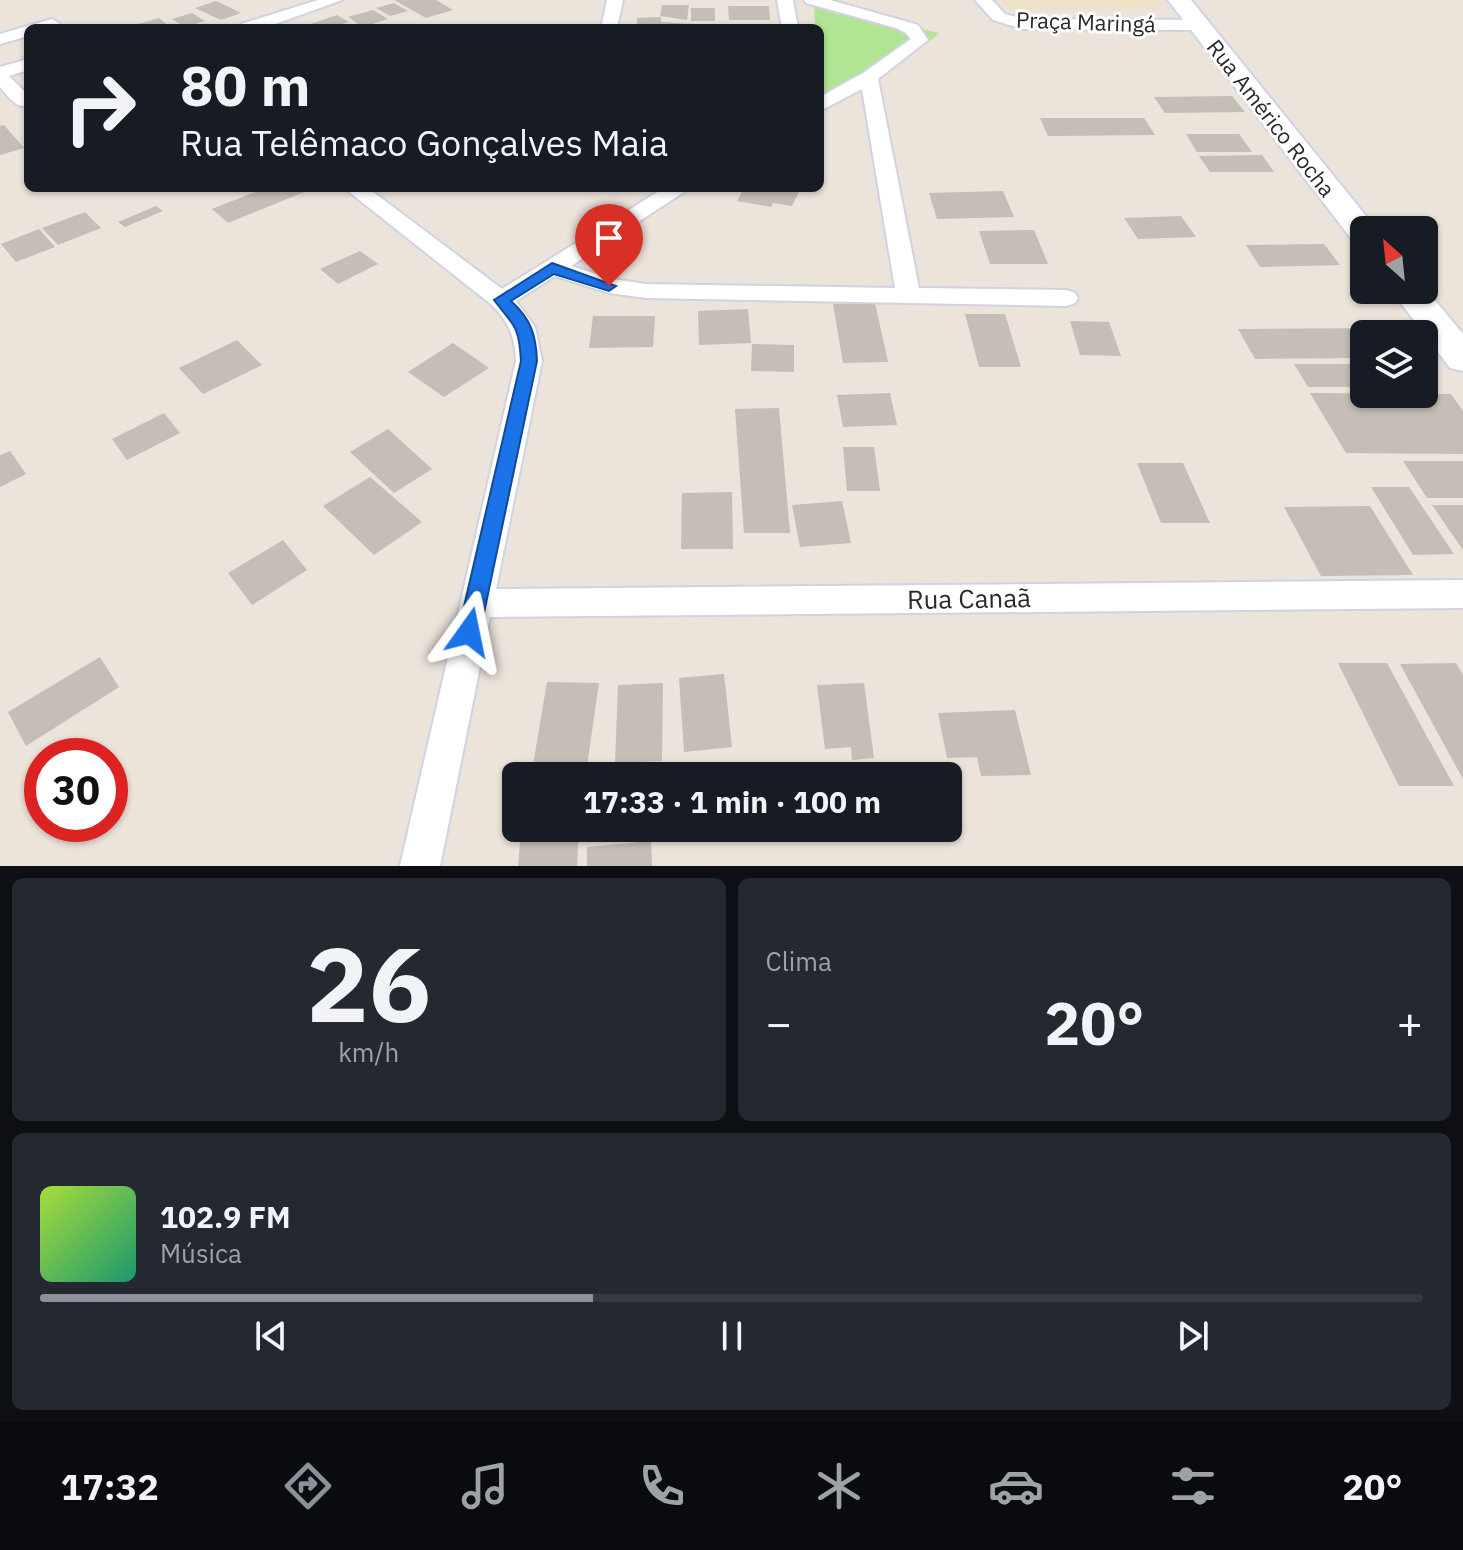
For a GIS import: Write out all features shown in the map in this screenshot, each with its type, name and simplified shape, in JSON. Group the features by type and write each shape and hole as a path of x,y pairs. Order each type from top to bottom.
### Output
{"street":[{"path":"259,24 334,0"},
{"path":"610,24 615,0"},
{"path":"785,0 789,24"},
{"path":"812,0 902,25 912,29 920,40 869,77 824,103"},
{"name":"Praça Maringá","path":"983,0 999,17 1022,24 1198,25"},
{"name":"Rua Américo Rocha","path":"1179,0 1350,216"},
{"path":"0,39 24,32"},
{"path":"24,66 0,75 24,98"},
{"path":"869,77 908,295"},
{"path":"0,108 24,101"},
{"path":"360,192 501,300 520,318 528,338 529,361 420,866"},
{"path":"501,300 673,192"},
{"path":"552,268 609,286 646,291 1066,298"},
{"path":"1419,304 1463,359"},
{"name":"Rua Canaã","path":"476,603 1463,594"}],"shaded area":[{"path":"1001,0 1157,0 1163,9 1006,9"}],"green space":[{"path":"814,5 939,33 862,83 824,97 824,24 815,24"}],"building":[{"path":"394,0 436,0 453,10 426,18"},
{"path":"216,1 241,13 221,20 195,8"},
{"path":"394,3 408,11 390,16 376,8"},
{"path":"662,5 689,5 687,20 660,16"},
{"path":"728,6 769,6 770,20 729,20"},
{"path":"691,8 715,8 715,21 691,21"},
{"path":"373,10 388,19 358,24 348,17"},
{"path":"192,13 205,21 180,24 172,19"},
{"path":"337,15 349,22 343,24 311,24"},
{"path":"661,17 661,22 693,24 637,24 637,18"},
{"path":"159,18 166,24 138,24"},
{"path":"1232,96 1245,112 1165,113 1154,97"},
{"path":"1040,118 1144,118 1155,135 1048,136"},
{"path":"4,125 24,148 0,155 0,126"},
{"path":"1186,134 1239,134 1252,152 1197,152"},
{"path":"1262,155 1274,172 1210,172 1199,156"},
{"path":"1003,191 1014,217 937,219 929,193"},
{"path":"255,192 304,192 228,223 212,209"},
{"path":"742,192 799,192 792,206 773,203 771,207 737,201"},
{"path":"156,206 163,211 125,227 118,222"},
{"path":"85,212 101,228 58,245 42,228"},
{"path":"1181,216 1196,237 1138,239 1124,218"},
{"path":"39,229 55,247 16,262 1,244"},
{"path":"1034,230 1048,264 990,264 979,231"},
{"path":"1324,244 1340,265 1260,267 1246,245"},
{"path":"360,251 378,264 338,284 320,269"},
{"path":"875,303 888,362 843,363 833,304"},
{"path":"748,309 751,343 699,345 698,311"},
{"path":"965,314 1005,314 1021,367 979,367"},
{"path":"593,316 655,316 653,347 589,348"},
{"path":"1070,321 1109,322 1121,356 1080,355"},
{"path":"1350,328 1350,358 1255,359 1238,329"},
{"path":"237,340 262,365 203,394 179,368"},
{"path":"453,343 489,368 444,397 408,372"},
{"path":"752,344 794,345 794,372 751,371"},
{"path":"1294,364 1350,364 1350,387 1308,387"},
{"path":"890,393 897,425 843,427 837,395"},
{"path":"1310,393 1350,393 1350,408 1438,408 1438,394 1451,394 1463,411 1463,454 1346,453"},
{"path":"779,408 790,533 744,533 735,409"},
{"path":"164,413 180,433 127,460 112,439"},
{"path":"388,429 432,469 394,493 350,452"},
{"path":"843,447 874,447 880,491 847,491"},
{"path":"10,451 26,474 0,487 0,455"},
{"path":"1403,461 1463,461 1463,498 1427,498"},
{"path":"1137,463 1183,463 1210,523 1161,523"},
{"path":"370,477 422,522 374,555 323,506"},
{"path":"1371,487 1409,487 1454,554 1413,555"},
{"path":"732,492 733,549 681,549 682,493"},
{"path":"842,501 851,543 800,547 792,505"},
{"path":"1432,505 1463,505 1463,550"},
{"path":"1370,506 1413,575 1321,576 1284,507"},
{"path":"283,540 307,570 252,605 228,573"},
{"path":"100,657 119,687 39,738 24,738 24,742 8,712"},
{"path":"1338,663 1387,663 1454,786 1399,786"},
{"path":"1456,663 1463,675 1463,779 1400,664"},
{"path":"724,674 732,747 684,752 679,678"},
{"path":"547,682 599,683 588,762 534,762"},
{"path":"663,683 662,761 615,762 618,685"},
{"path":"864,683 874,758 852,760 851,747 825,749 817,685"},
{"path":"1015,710 1031,775 981,776 977,757 947,758 938,713"},
{"path":"520,842 578,842 577,866 518,866"},
{"path":"651,842 652,866 587,866 587,847"}],"route":[{"path":"469,632 529,361 528,338 520,318 501,300 552,268 609,286"}]}
